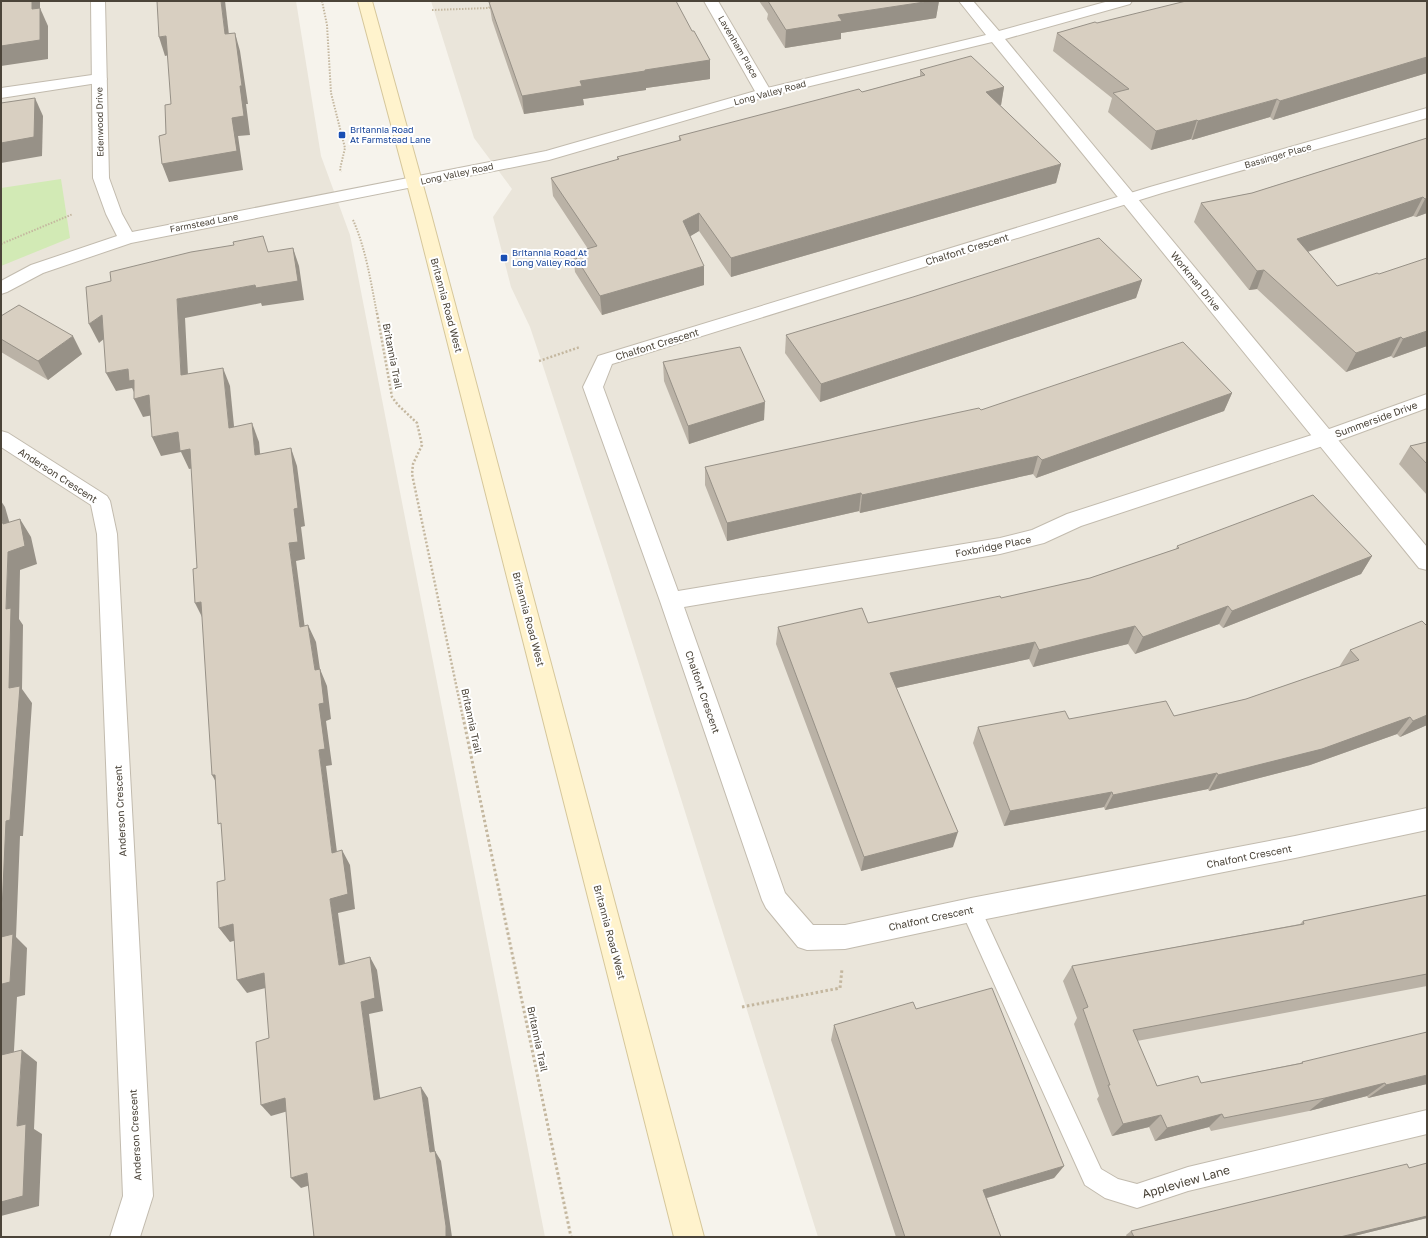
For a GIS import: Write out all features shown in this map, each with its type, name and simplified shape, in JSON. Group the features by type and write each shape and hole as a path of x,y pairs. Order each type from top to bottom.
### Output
{"main road":[{"name":"Britannia Road West","path":"365,1 415,182 689,1237"}],"street":[{"name":"Edenwood Drive","path":"98,1 101,178 114,214 127,238"},
{"name":"Lavenham Place","path":"711,1 764,94"},
{"name":"Workman Drive","path":"966,1 1427,562"},
{"name":"Long Valley Road","path":"415,182 549,155 764,94 995,37 1125,1"},
{"path":"1,93 99,79"},
{"name":"Bassinger Place","path":"1129,199 1427,113"},
{"name":"Farmstead Lane","path":"1,288 37,269 127,238 415,182"},
{"name":"Chalfont Crescent","path":"1129,199 605,360 593,387 671,601 775,900 807,938 845,937 971,910 1295,847 1427,819"},
{"name":"Summerside Drive","path":"1325,438 1427,401"},
{"name":"Anderson Crescent","path":"1,438 100,501 107,534 138,1196 125,1237"},
{"name":"Foxbridge Place","path":"671,601 1000,546 1037,537 1074,520 1325,438"}],"lane":[{"name":"Appleview Lane","path":"971,910 1093,1177 1114,1190 1137,1196 1188,1179 1427,1122"}],"path":[{"path":"322,1 327,25 331,93 345,148 340,168"},
{"path":"432,10 489,8 493,1"},
{"path":"1,244 73,214"},
{"name":"Britannia Trail","path":"353,221 358,231 370,281 392,397 398,405 417,423 422,445 413,464 412,474 571,1237"},
{"path":"742,1007 840,988 845,937"}],"shaded area":[{"path":"1,1 296,1 321,156 350,235 545,1237 1,1237"},
{"path":"431,1 1427,1 1427,1237 818,1237 606,559 530,327 511,287 493,217 512,189 474,138"}],"green space":[{"path":"61,179 70,238 1,266 1,188"}],"building":[{"path":"1,1 32,1 32,9 40,8 40,40 1,46"},
{"path":"157,1 221,1 225,34 235,33 242,86 240,86 244,116 232,118 237,151 162,164 159,136 166,134 165,105 171,104 166,36 159,37"},
{"path":"676,1 710,60 580,81 582,86 522,96 489,2"},
{"path":"768,1 931,1 838,15 842,21 786,30"},
{"path":"1186,1 1427,1 1427,57 1280,101 1277,99 1156,131 1113,93 1129,89 1057,33 1095,22 1097,23"},
{"path":"971,56 1004,87 986,92 1061,164 731,258 699,213 683,221 704,266 600,296 573,253 597,246 551,178 619,159 617,157 681,140 679,136 859,89 862,92 925,75 920,70"},
{"path":"35,98 34,137 1,143 1,103"},
{"path":"1427,138 1427,198 1425,199 1423,197 1297,239 1337,286 1427,258 1427,331 1403,339 1401,337 1356,353 1264,270 1257,271 1201,203 1252,193"},
{"path":"263,236 268,252 293,248 298,281 256,288 255,285 177,299 181,375 223,368 229,428 252,423 255,455 291,448 298,508 294,509 298,542 289,543 300,627 308,625 315,670 320,669 324,703 319,704 325,749 319,750 332,853 342,850 348,894 330,899 339,965 370,957 375,998 361,1002 374,1100 421,1087 430,1152 435,1151 446,1226 446,1237 314,1237 307,1173 291,1178 285,1098 261,1105 256,1042 269,1038 264,973 237,980 233,924 219,928 217,882 225,880 221,823 218,824 215,775 212,775 201,602 195,603 193,569 197,568 190,449 180,451 178,432 152,437 149,395 134,399 134,380 129,381 128,369 106,373 102,315 89,324 86,287 111,281 110,272 191,252 234,245 233,242"},
{"path":"1099,238 1142,280 821,384 786,335 913,297"},
{"path":"19,305 73,336 38,361 1,339 1,316"},
{"path":"1183,342 1232,393 1042,460 1038,456 727,523 705,467 979,408 981,410"},
{"path":"740,347 765,402 688,426 663,362"},
{"path":"1427,442 1427,464 1410,446"},
{"path":"1313,495 1372,556 1232,611 1228,606 1143,637 1135,626 1039,650 1035,642 890,673 958,832 864,857 778,627 862,608 868,623 1000,596 1001,598 1090,578 1179,548 1177,546"},
{"path":"1,518 3,524 20,519 25,546 8,552 6,609 11,608 9,688 20,686 10,820 6,821 1,932"},
{"path":"1422,621 1427,626 1427,715 1413,721 1410,717 1322,749 1218,775 1217,773 1113,795 1112,792 1010,811 978,727 1065,711 1069,719 1166,701 1174,716 1246,699 1359,660 1350,650"},
{"path":"1427,895 1427,974 1133,1030 1157,1086 1198,1076 1201,1083 1303,1063 1302,1062 1427,1032 1427,1075 1386,1085 1385,1083 1325,1098 1224,1118 1222,1114 1167,1128 1161,1115 1123,1124 1108,1085 1110,1085 1083,1009 1088,1007 1072,966 1304,924 1303,921"},
{"path":"13,934 10,982 2,984 1,997 1,937"},
{"path":"992,988 1064,1166 983,1190 1001,1237 905,1237 834,1025 913,1002 916,1009"},
{"path":"22,1050 17,1126 26,1124 23,1196 1,1202 1,1055"},
{"path":"1427,1163 1427,1216 1340,1237 1134,1237 1131,1231 1407,1164 1409,1168"}],"place":[{"name":"Britannia Road At Farmstead Lane","path":"342,135"},
{"name":"Britannia Road At Long Valley Road","path":"504,258"}]}
